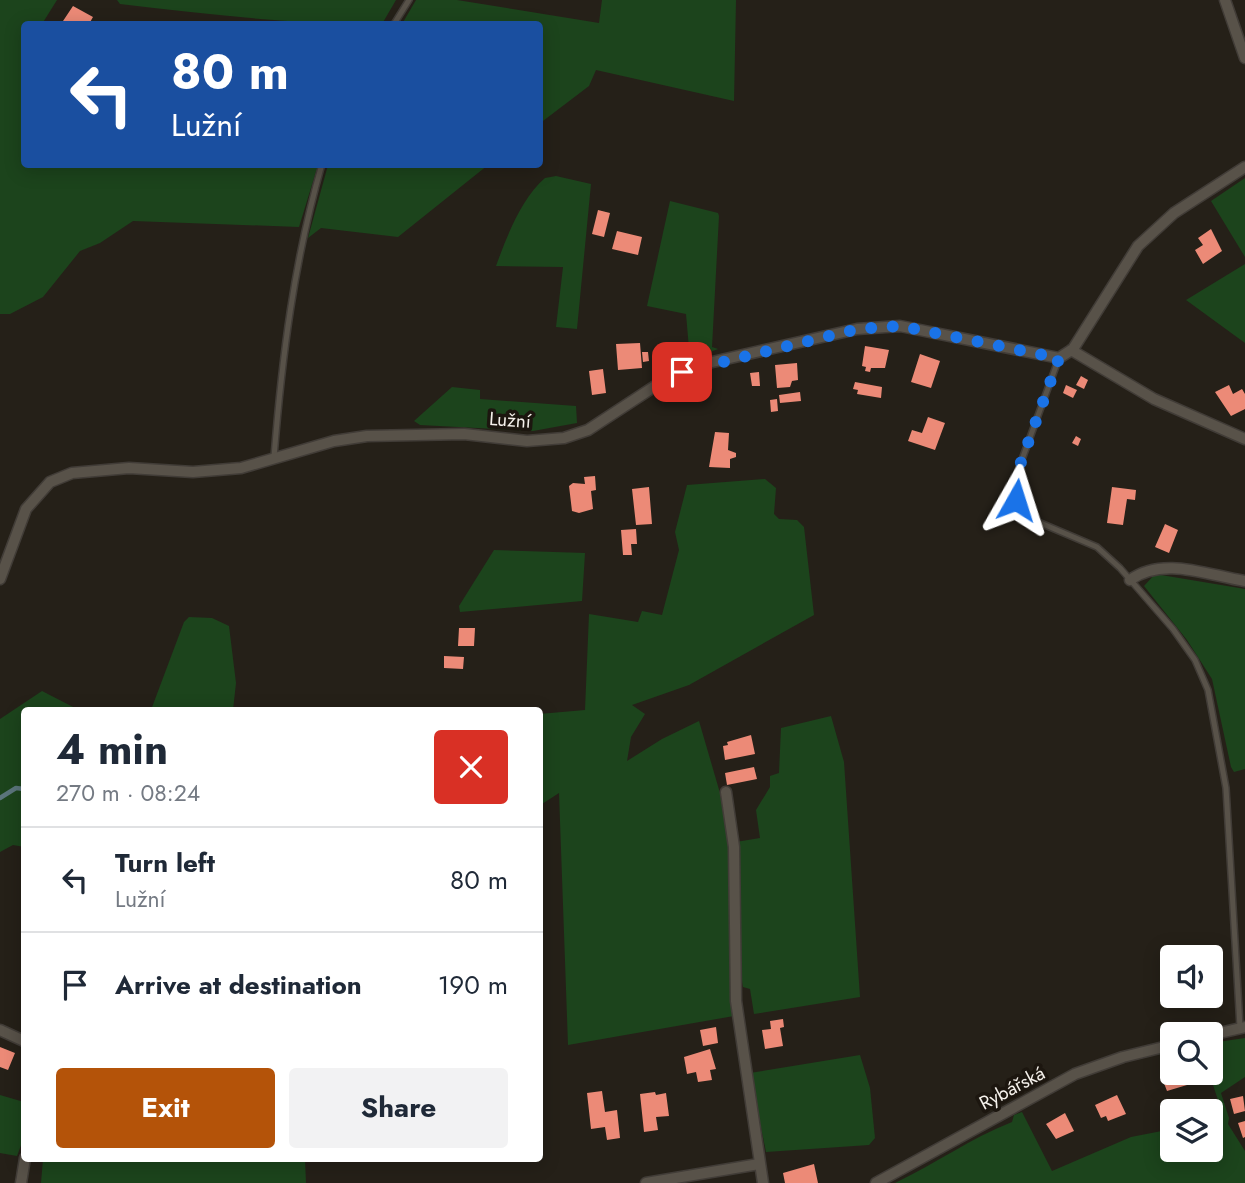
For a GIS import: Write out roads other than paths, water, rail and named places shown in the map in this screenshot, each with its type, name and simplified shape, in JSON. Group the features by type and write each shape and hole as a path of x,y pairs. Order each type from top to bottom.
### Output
{"street":[{"path":"1225,0 1245,58"},
{"path":"1059,358 1071,350 1138,246 1174,213 1245,167"},
{"name":"Lužní","path":"0,579 26,509 50,482 72,473 129,468 193,472 240,468 274,457 367,436 464,434 527,441 564,438 588,430 669,377 695,366 858,329 900,326 1059,358"},
{"path":"1071,350 1154,399 1245,439"},
{"path":"1130,580 1145,569 1162,566 1245,581"},
{"path":"726,792 734,847 736,1001 763,1183"},
{"path":"1223,1032 1242,1028"},
{"path":"0,1030 21,1040"},
{"name":"Rybářská","path":"876,1183 1075,1074 1123,1057 1160,1048"},
{"path":"21,1183 24,1162"},
{"path":"646,1183 759,1164"}],"lane":[{"path":"396,21 409,0"},
{"path":"274,457 282,365 294,277 321,168"},
{"path":"1059,358 1016,476 1016,500 1031,519 1097,547 1173,629 1195,660 1208,690 1226,788 1242,1028"}],"waterway":[{"path":"0,798 16,788 21,789"}]}
